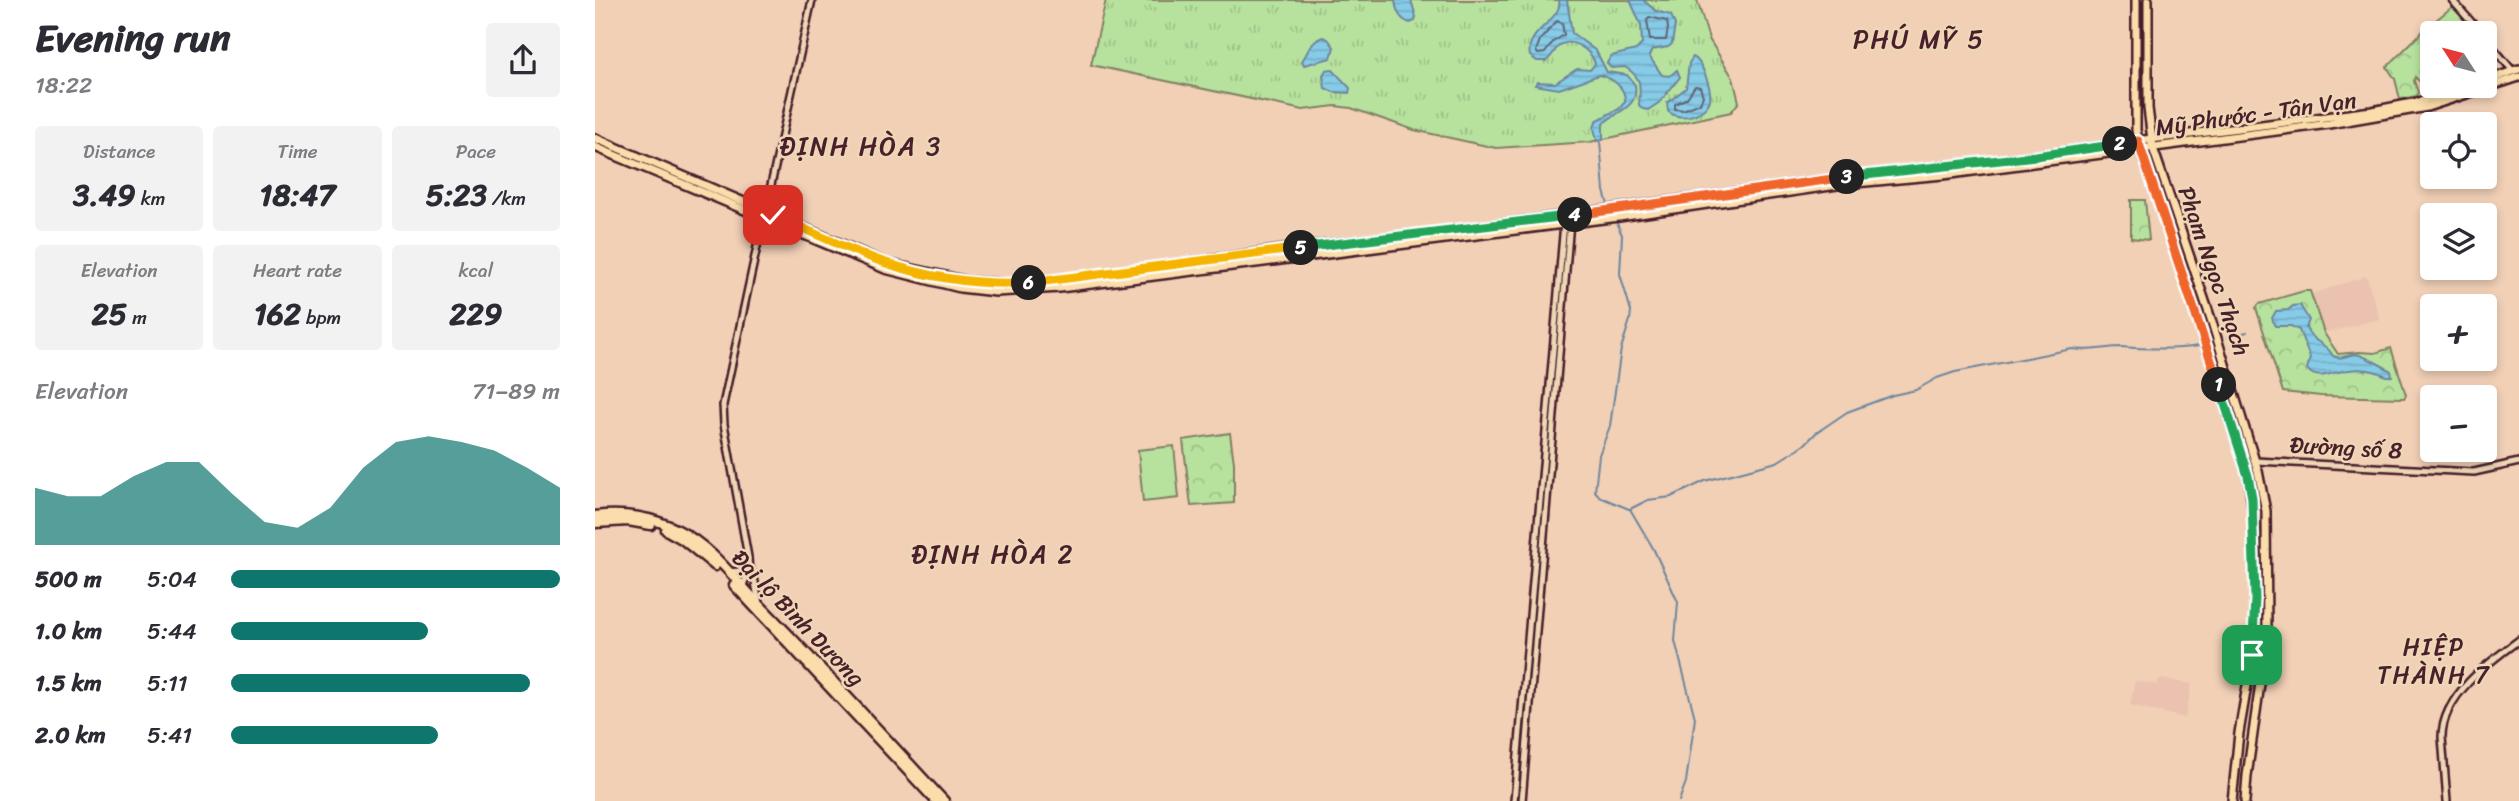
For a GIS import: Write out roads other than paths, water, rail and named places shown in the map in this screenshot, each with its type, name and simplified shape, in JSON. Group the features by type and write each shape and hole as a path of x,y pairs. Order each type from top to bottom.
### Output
{"highway":[{"name":"Đại lộ Bình Dương","path":"595,516 628,514 661,522 680,530 700,544 729,572 738,586 936,801"},
{"name":"Đại lộ Bình Dương","path":"595,523 628,521 656,526 674,534 712,563 759,603 944,801"}],"main road":[{"name":"Phạm Ngọc Thạch","path":"2136,0 2135,72 2139,145 2205,341 2248,476 2252,498 2255,599 2253,650 2239,733 2232,801"},
{"name":"Phạm Ngọc Thạch","path":"2148,0 2147,71 2153,148 2211,319 2255,461 2266,511 2266,650 2245,801"},
{"path":"2135,72 2147,71"},
{"path":"2497,77 2517,72"},
{"name":"Mỹ Phước - Tân Vạn","path":"2139,145 2153,148 2386,115 2442,103 2517,72"},
{"name":"Mỹ Phước - Tân Vạn","path":"1606,215 1844,184 1943,175 2139,145 2151,139 2380,110 2432,98"},
{"path":"595,138 885,269 928,282 996,292 1060,288 1567,223 1606,215"},
{"path":"595,147 886,263 990,284 1047,282 1292,248 1606,215"}],"street":[{"path":"759,603 748,563 723,415 732,360 812,0"},
{"path":"2452,0 2470,21"},
{"path":"2497,51 2517,72"},
{"path":"1514,801 1567,223"},
{"path":"1521,801 1547,443"},
{"name":"Đường số 8","path":"2255,461 2475,472 2519,462"},
{"path":"729,572 739,571 748,563"},
{"path":"738,586 748,563"},
{"path":"2447,801 2442,728 2448,713 2463,686 2519,640"}],"water":[{"path":"1395,0 1411,0 1415,21 1410,23 1401,17"},
{"path":"1559,0 1567,0 1572,33 1596,51 1607,72 1627,75 1635,85 1630,104 1603,124 1603,140 1597,141 1594,128 1596,121 1619,109 1625,102 1623,92 1617,84 1599,75 1559,89 1535,85 1537,82 1555,83 1577,69 1590,70 1595,64 1586,50 1569,43 1558,47 1546,61 1537,61 1530,56 1533,39 1556,14"},
{"path":"1630,0 1643,0 1656,11 1671,15 1675,25 1672,44 1652,50 1649,56 1662,75 1670,76 1677,70 1680,77 1660,102 1648,110 1639,105 1640,88 1635,75 1625,67 1611,68 1607,63 1611,56 1636,50 1642,44 1641,25"},
{"path":"1323,37 1334,47 1331,58 1304,65 1302,61 1310,47"},
{"path":"1693,57 1706,76 1710,100 1703,110 1691,116 1678,116 1668,111 1667,103 1686,88 1689,63"},
{"path":"1332,69 1350,88 1349,93 1333,92 1325,88 1323,75 1326,70"},
{"path":"2300,305 2309,320 2306,328 2309,333 2333,356 2358,355 2391,371 2392,376 2363,370 2321,376 2311,373 2307,369 2310,358 2299,330 2291,326 2275,326 2272,318 2276,311"}],"waterway":[{"path":"1600,141 1604,191 1609,208"},
{"path":"1615,219 1622,235 1620,274 1631,311 1621,349 1610,426 1599,455 1595,491 1600,497 1629,509"},
{"path":"2228,337 2247,332"},
{"path":"1630,509 1648,500 1671,497 1705,481 1777,462 1847,412 1893,395 1916,390 1955,372 2072,349 2170,349 2199,346"},
{"path":"1630,509 1653,548 1678,602 1675,641 1695,718 1686,782 1679,801"}],"district":[{"name":"PHÚ MỸ 5","path":"1919,39"},
{"name":"ĐỊNH HÒA 3","path":"861,146"},
{"name":"ĐỊNH HÒA 2","path":"993,554"},
{"name":"HIỆP THÀNH 7","path":"2434,661"}]}
